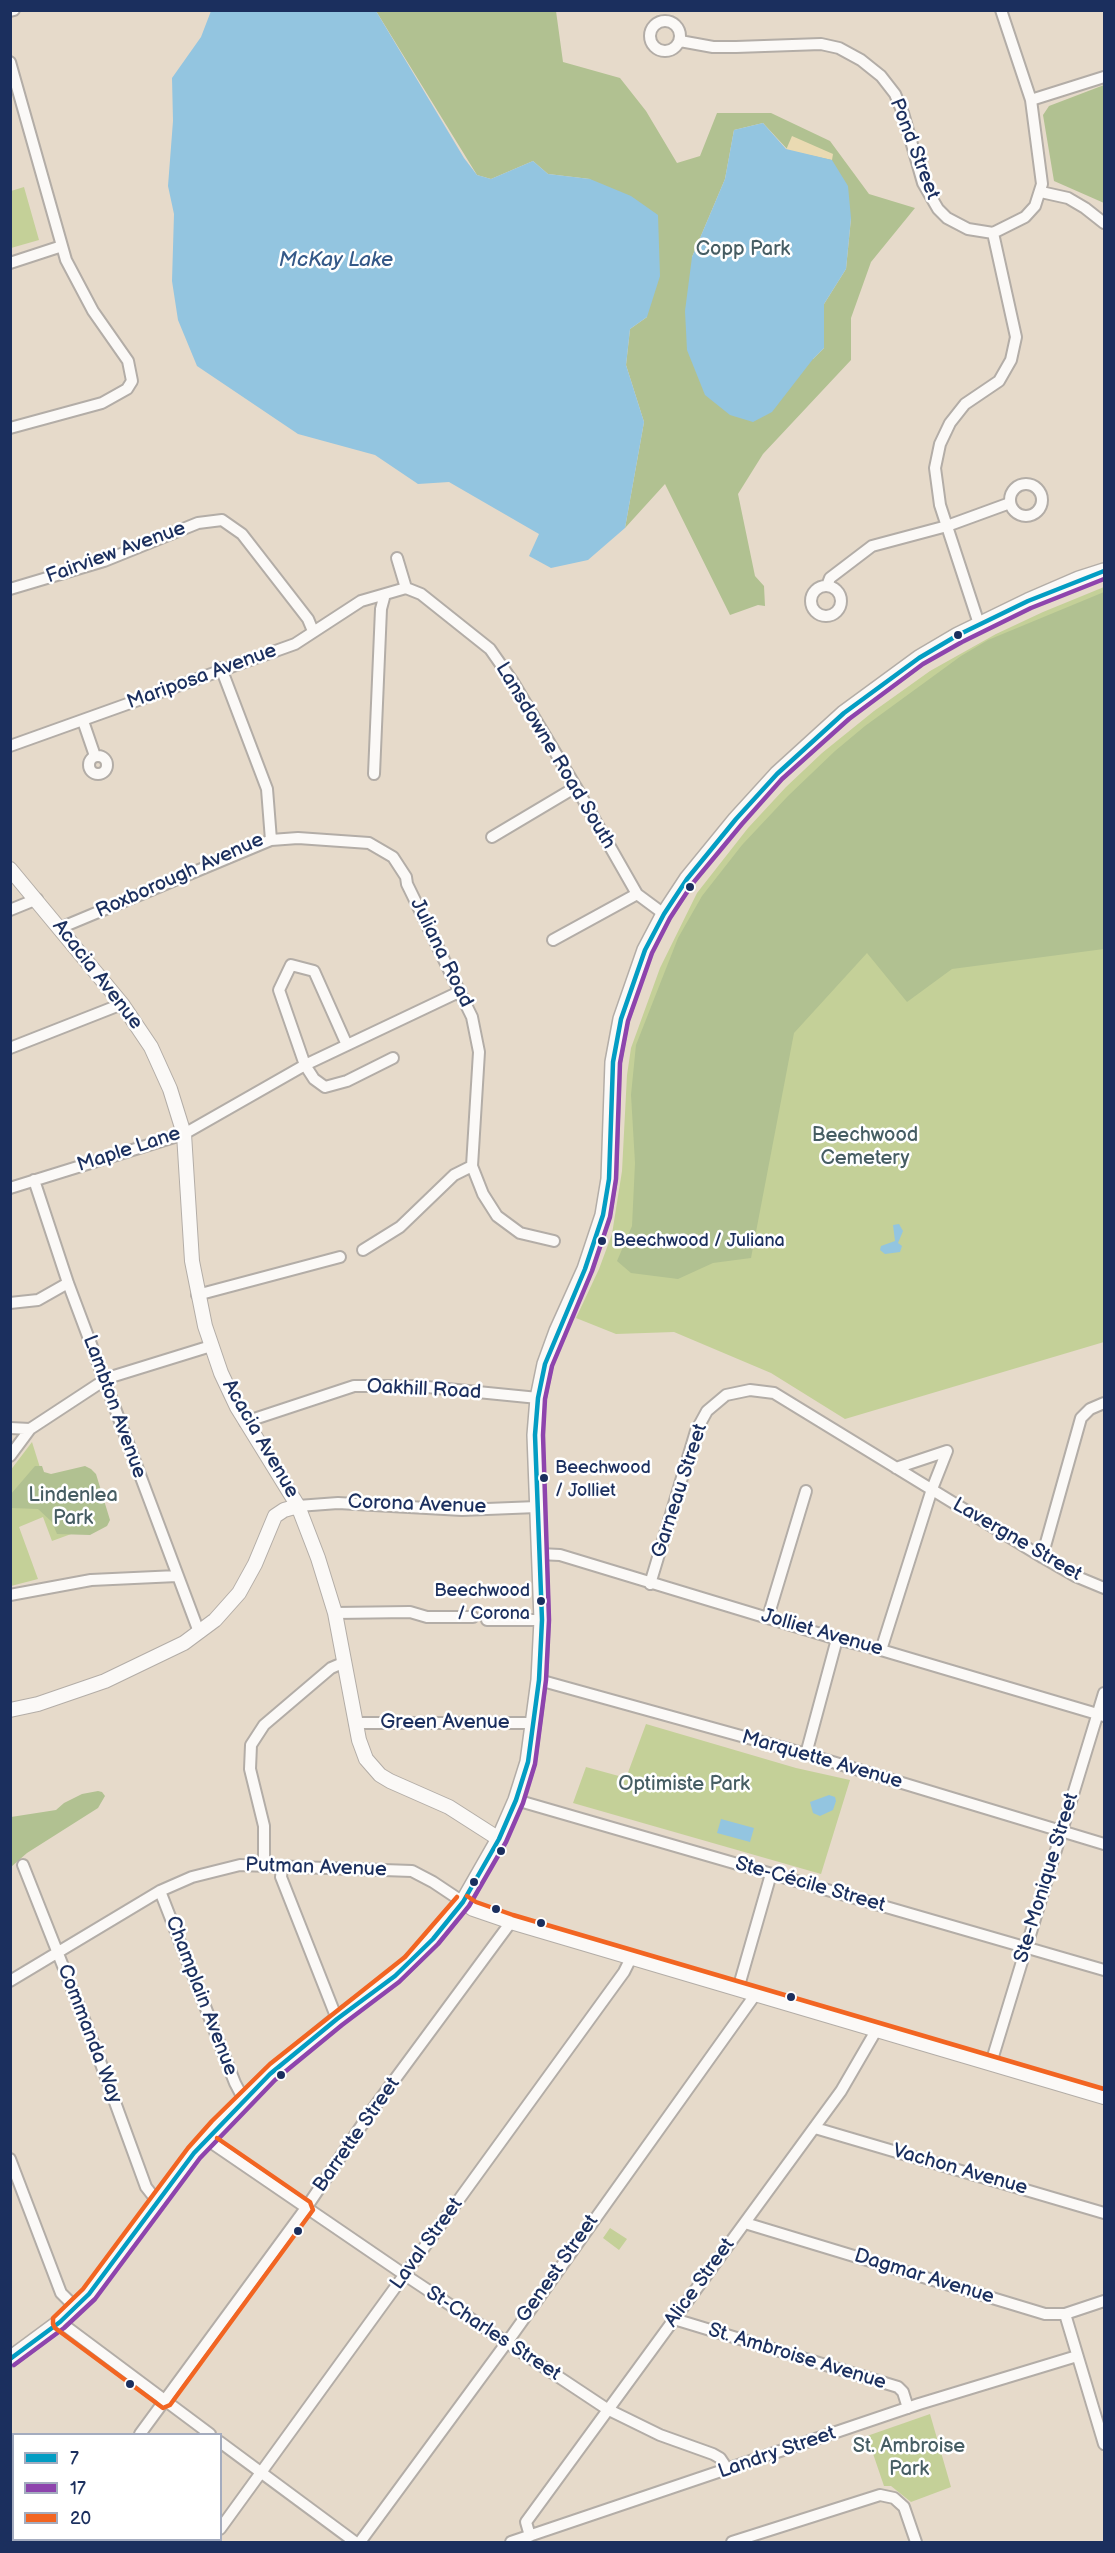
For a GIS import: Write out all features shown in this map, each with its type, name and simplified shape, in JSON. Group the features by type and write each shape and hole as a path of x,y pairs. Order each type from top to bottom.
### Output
{"main road":[{"path":"10,2359 60,2322 89,2294 206,2139 270,2074 410,1962 463,1902 499,1839 516,1800 528,1762 539,1680 542,1620 535,1425 538,1398 545,1364 596,1241 603,1215 609,1179 613,1062 621,1020 645,950 664,914 710,849 785,766 844,713 919,658 979,624 1038,596 1104,571"}],"street":[{"path":"979,624 935,485 935,468 940,444 950,423 965,404 999,381 1011,360 1016,337 993,233 1025,217 1041,192 1042,175 1030,100 1001,10"},
{"name":"Pond Street","path":"680,41 713,47 821,44 839,48 861,60 880,76 895,94 903,113 923,183 938,209 947,218 968,229 993,233"},
{"path":"10,62 62,246 93,311 128,361 132,381 127,389 102,403 10,428"},
{"path":"1030,100 1104,77"},
{"path":"1041,192 1068,198 1085,208 1104,224"},
{"path":"10,263 62,246"},
{"path":"827,586 830,578 872,546 947,526 1010,503"},
{"name":"Fairview Avenue","path":"10,589 104,561 198,524 222,520 242,534 308,620 313,631"},
{"path":"374,774 381,609 385,594 406,588 397,558"},
{"name":"Lansdowne Road South","path":"406,588 421,594 490,649 513,682 637,894 664,914"},
{"name":"Mariposa Avenue","path":"10,746 83,721 221,668 295,644 352,605 385,594"},
{"name":"Roxborough Avenue","path":"60,928 272,840 267,789 221,668"},
{"path":"83,721 95,756"},
{"path":"492,837 576,787"},
{"name":"Juliana Road","path":"272,840 319,839 369,843 393,857 406,877 407,884 472,1017 479,1052 472,1166 483,1194 497,1216 520,1233 555,1241"},
{"name":"Acacia Avenue","path":"10,869 122,1004 151,1047 162,1068 184,1134 188,1220 197,1296 211,1346 245,1422 298,1506 318,1558 336,1613 355,1723 366,1759 381,1775 401,1787 449,1807 499,1839"},
{"path":"553,940 637,894"},
{"path":"10,909 37,899"},
{"path":"347,1045 314,971 291,966 279,990 305,1065 314,1079 325,1087 347,1081 393,1058"},
{"name":"Maple Lane","path":"10,1188 184,1134 305,1065 461,991"},
{"path":"10,1048 122,1004"},
{"path":"363,1250 400,1227 454,1175 472,1166"},
{"name":"Lambton Avenue","path":"34,1180 68,1283 199,1632"},
{"path":"197,1296 340,1257"},
{"path":"10,1303 38,1300 68,1283"},
{"path":"11,1455 30,1429 114,1376 211,1346"},
{"name":"Oakhill Road","path":"245,1422 354,1386 417,1386 538,1398"},
{"name":"Lavergne Street","path":"750,1390 774,1393 1042,1557 1075,1576 1104,1587"},
{"name":"Garneau Street","path":"650,1584 696,1431 707,1411 726,1395 750,1390"},
{"path":"1042,1557 1081,1418 1090,1409 1104,1403"},
{"path":"10,1428 30,1429"},
{"name":"Lavergne Street","path":"896,1468 947,1450 932,1490"},
{"path":"881,1650 932,1490"},
{"path":"768,1617 806,1491"},
{"name":"Corona Avenue","path":"298,1506 338,1503 462,1510 537,1507"},
{"path":"10,1710 38,1704 114,1677 166,1654 199,1632 215,1620 239,1593 255,1564 275,1516 284,1510 298,1506"},
{"name":"Jolliet Avenue","path":"539,1554 560,1555 650,1584 1101,1715"},
{"path":"10,1595 91,1580 177,1576"},
{"path":"336,1613 410,1612 427,1617 473,1617"},
{"path":"487,1620 542,1620"},
{"path":"806,1754 837,1639"},
{"path":"264,1866 264,1826 250,1769 250,1745 264,1725 331,1668 345,1662"},
{"name":"Marquette Avenue","path":"539,1680 806,1754 1104,1844"},
{"name":"Ste-Monique Street","path":"991,2063 1061,1832 1101,1715 1104,1693"},
{"name":"Green Avenue","path":"355,1723 534,1724"},
{"name":"Ste-Cécile Street","path":"516,1800 1104,1970"},
{"name":"Commanda Way","path":"23,1865 59,1953 146,2187 157,2201"},
{"name":"Putman Avenue","path":"10,1981 160,1890 192,1877 240,1865 412,1871 463,1902"},
{"path":"282,1868 281,1876 337,2019"},
{"path":"738,1989 771,1874"},
{"name":"Champlain Avenue","path":"160,1890 235,2083 244,2100"},
{"path":"463,1902 473,1909 511,1922 1104,2097"},
{"name":"Barrette Street","path":"141,2433 306,2208 370,2113 511,1922"},
{"name":"Laval Street","path":"222,2526 624,1972 631,1958"},
{"name":"Genest Street","path":"360,2542 506,2343 754,1995"},
{"name":"Alice Street","path":"530,2536 526,2523 841,2091 877,2029"},
{"name":"Vachon Avenue","path":"815,2127 1104,2213"},
{"name":"St-Charles Street","path":"206,2139 506,2343 608,2409 660,2435 713,2454 720,2458 728,2470"},
{"path":"10,2159 61,2293 75,2307"},
{"name":"Dagmar Avenue","path":"744,2223 1045,2314 1065,2314 1104,2301"},
{"path":"1065,2314 1077,2355 1100,2414 1104,2444"},
{"name":"St. Ambroise Avenue","path":"674,2319 898,2387 903,2392 908,2408"},
{"path":"60,2322 209,2433"},
{"name":"Landry Street","path":"512,2542 908,2408 1077,2355"},
{"path":"222,2443 355,2542"},
{"path":"732,2542 880,2495 894,2498 904,2507 916,2542"}],"green space":[{"name":"Copp Park","path":"376,11 556,11 563,62 620,78 646,111 677,163 700,156 717,113 771,113 830,141 869,194 915,208 871,262 851,318 851,360 763,454 738,494 755,576 764,586 765,606 758,605 730,615 665,484 625,528 644,422 626,365 630,329 647,317 590,179 548,174 533,161 491,179 477,175","holes":["763,123 851,218 846,269 824,304 824,348 813,359 692,257 725,179 734,130"]},
{"path":"1104,85 1104,203 1054,181 1043,115 1049,106"},
{"path":"24,187 39,240 11,248 11,191"},
{"name":"Beechwood Cemetery","path":"1104,587 1104,1342 845,1419 771,1373 674,1332 616,1334 576,1318 599,1269 612,1234 622,1171 627,1075 631,1048 660,968 697,893 748,828 786,787 822,753 874,711 930,671 996,634"},
{"path":"1104,592 1104,949 952,969 907,1002 867,953 794,1033 751,1258 713,1263 678,1279 631,1273 617,1261 632,1226 635,1163 631,1095 636,1045 678,938 702,896 742,845 788,796 865,726 961,656 988,640"},
{"name":"Lindenlea Park","path":"32,1442 47,1490 104,1522 52,1541 43,1517 19,1527 38,1579 11,1586 10,1471"},
{"path":"35,1466 42,1466 44,1472 51,1474 85,1466 91,1469 96,1474 110,1520 107,1526 90,1535 57,1534 52,1522 38,1509 11,1508 11,1494"},
{"name":"Optimiste Park","path":"646,1724 796,1768 850,1780 821,1874 573,1803 586,1767 626,1778"},
{"path":"98,1791 105,1796 98,1808 27,1853 11,1867 11,1817 56,1810 82,1794"},
{"path":"610,2228 627,2239 619,2250 603,2238"},
{"name":"St. Ambroise Park","path":"930,2414 951,2487 911,2502 891,2486 884,2486 867,2436"}],"sand":[{"path":"792,136 833,154 832,160 786,150"}],"water":[{"name":"McKay Lake","path":"211,11 376,11 464,158 477,175 491,179 533,161 548,174 590,179 631,196 658,215 660,276 647,317 630,329 626,365 644,422 625,528 588,560 551,568 529,556 539,534 449,482 418,484 375,455 298,434 197,366 178,320 172,281 174,214 168,186 173,121 172,78 201,37"},
{"path":"763,123 786,149 832,160 848,186 851,218 846,269 824,304 824,348 772,412 753,422 730,415 705,395 687,350 685,311 692,257 725,179 734,130"},
{"path":"899,1224 903,1231 898,1243 902,1246 900,1252 885,1254 880,1250 881,1246 895,1241 893,1225"},
{"path":"829,1795 835,1797 833,1810 820,1816 813,1813 810,1802"},
{"path":"721,1819 754,1828 750,1842 717,1833"}],"transit line":[{"name":"7","path":"10,2359 60,2322 89,2294 194,2153 270,2074 337,2019 395,1976 433,1939 463,1902 499,1839 516,1800 528,1762 539,1680 542,1620 535,1435 538,1398 545,1364 585,1269 603,1215 609,1179 613,1062 621,1019 645,950 664,914 687,879 736,819 777,774 844,713 919,658 958,635 1028,601 1104,571"},
{"name":"17","path":"14,2365 64,2328 95,2299 200,2158 275,2080 399,1982 438,1944 469,1906 506,1842 523,1803 535,1764 546,1680 549,1620 543,1435 545,1399 552,1366 592,1271 610,1217 616,1179 620,1063 628,1021 652,953 670,918 693,883 782,779 849,719 923,664 962,642 1031,608 1104,579"},
{"name":"20","path":"467,1896 476,1902 513,1915 1104,2089"},
{"name":"20","path":"217,2138 310,2202 313,2210 170,2405 163,2408 55,2328 53,2318 83,2289 188,2148 212,2121 270,2064 405,1957 457,1897"}],"place":[{"name":"Beechwood / Juliana","path":"602,1241"},
{"name":"Beechwood / Jolliet","path":"544,1478"},
{"name":"Beechwood / Corona","path":"541,1601"}]}
